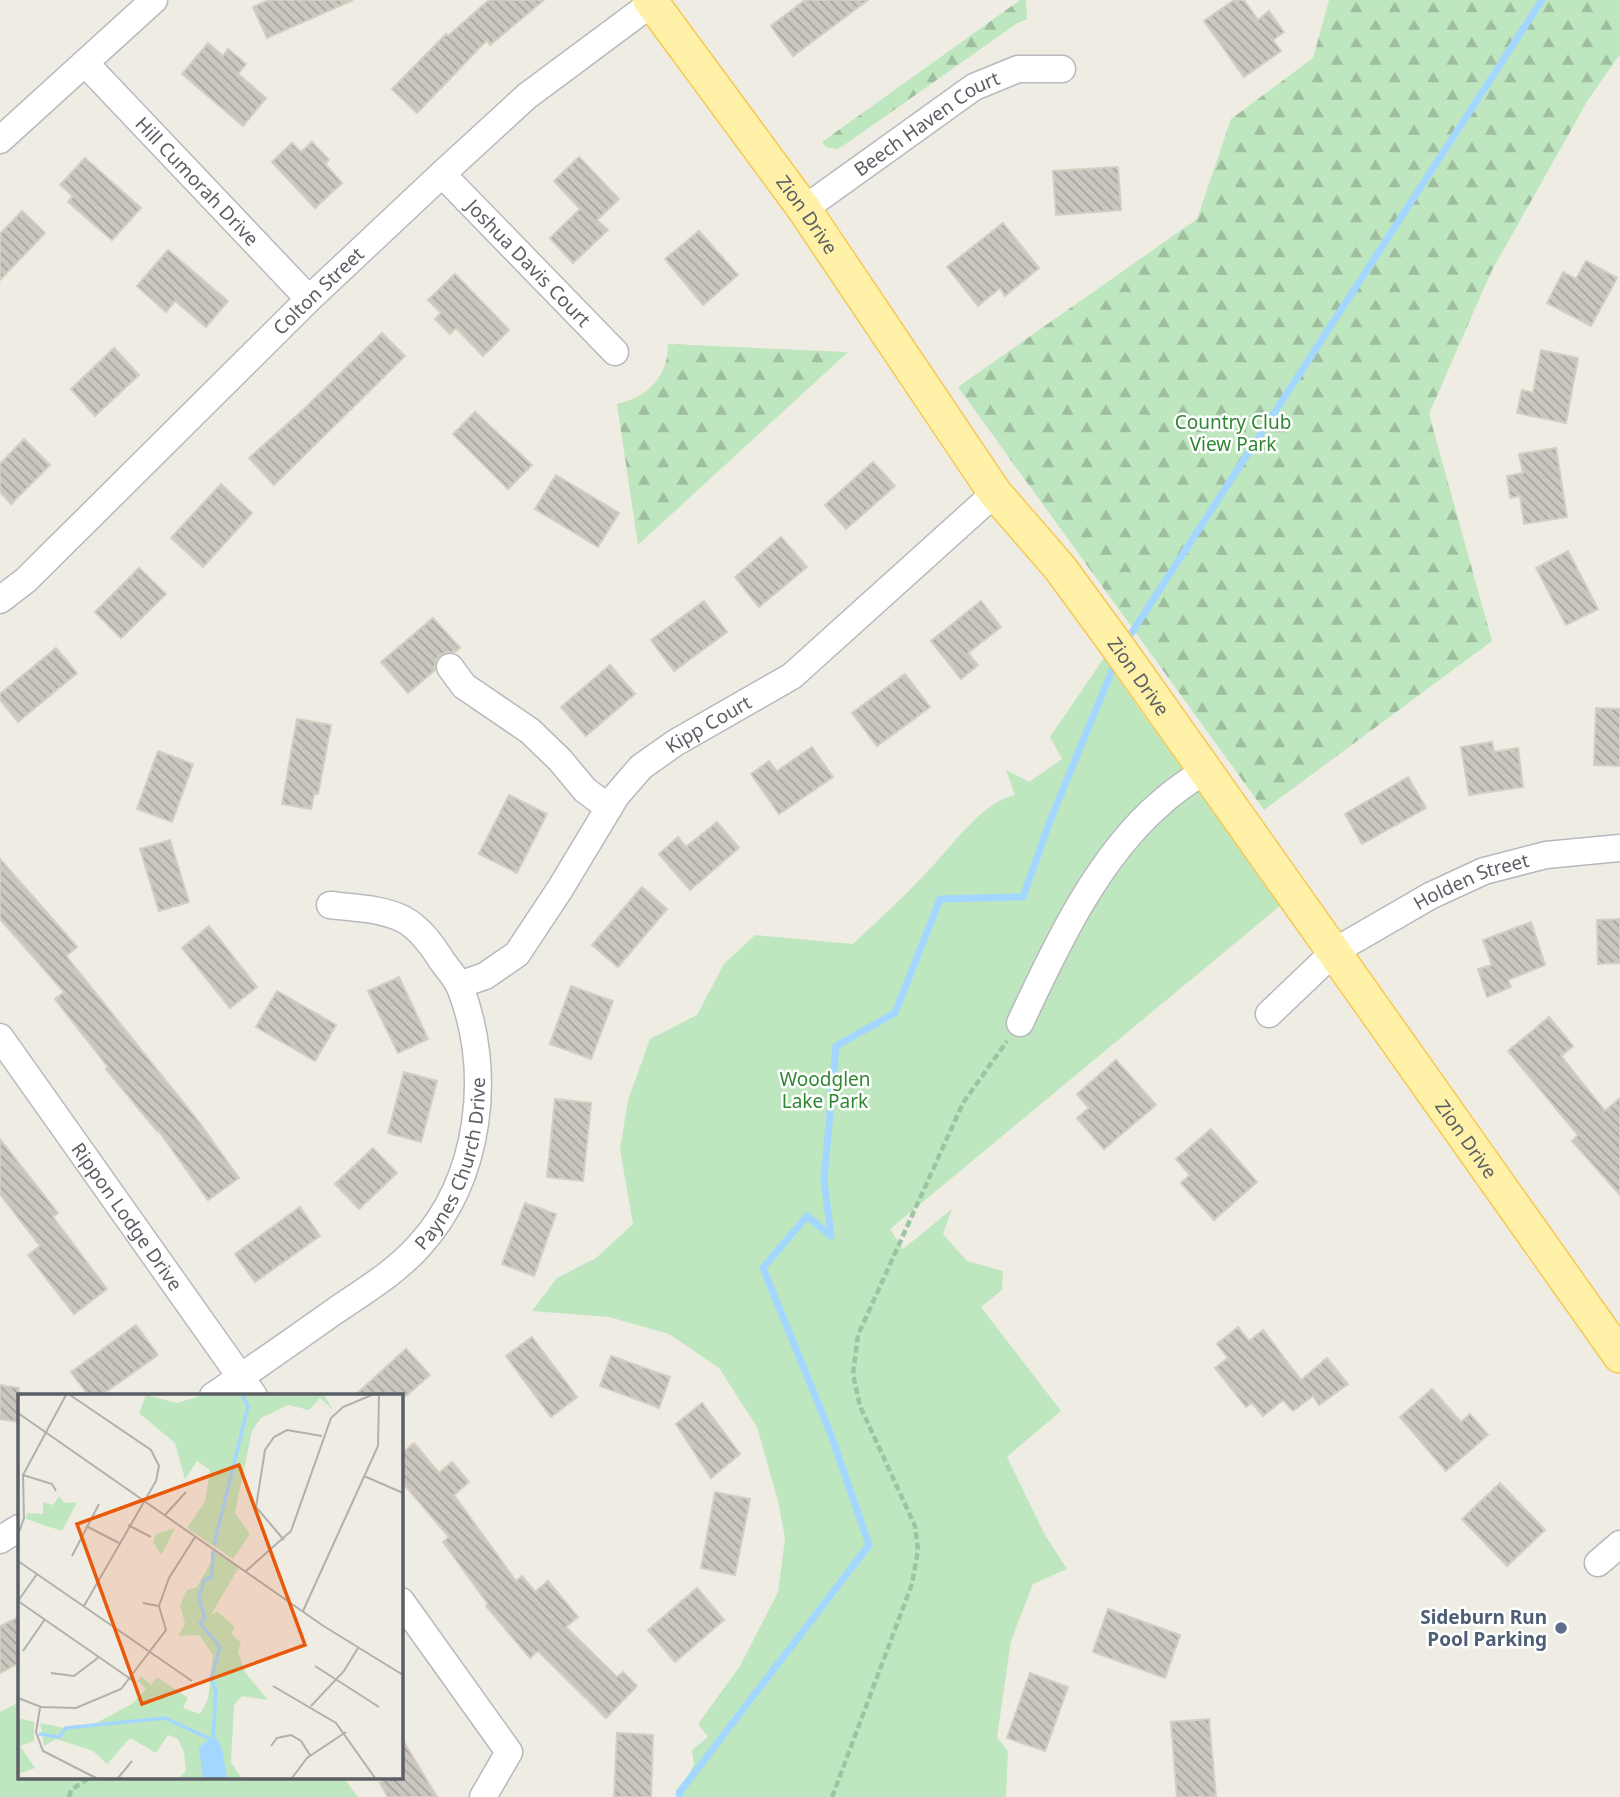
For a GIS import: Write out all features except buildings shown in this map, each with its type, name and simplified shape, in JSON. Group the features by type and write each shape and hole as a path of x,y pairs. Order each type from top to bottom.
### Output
{"main road":[{"name":"Zion Drive","path":"653,1 804,209 995,493 1060,568 1335,951 1620,1356"}],"street":[{"path":"0,140 153,0"},
{"name":"Colton Street","path":"0,600 26,579 309,299 527,96 653,1"},
{"name":"Hill Cumorah Drive","path":"85,63 309,299"},
{"name":"Beech Haven Court","path":"804,209 974,87 1018,69 1062,69"},
{"name":"Joshua Davis Court","path":"442,174 615,352"},
{"name":"Kipp Court","path":"459,985 485,976 517,954 616,796 641,767 675,743 792,676 995,493"},
{"path":"450,667 464,686 530,732 560,760 585,790 609,808"},
{"path":"1020,1023 1050,959 1096,879 1134,831 1161,803 1205,770"},
{"name":"Holden Street","path":"1269,1014 1335,951 1430,896 1484,871 1546,855 1620,848"},
{"name":"Paynes Church Drive","path":"221,1394 247,1387 419,1247 442,1218 467,1160 476,1119 477,1064 459,985 429,941 405,920 389,913 330,905"},
{"name":"Rippon Lodge Drive","path":"0,1037 247,1387"},
{"path":"0,1540 18,1529"},
{"path":"1598,1563 1620,1544"},
{"path":"402,1602 509,1752 483,1797"}],"path":[{"path":"832,1797 912,1584 918,1550 915,1526 860,1406 853,1374 858,1335 963,1103 1020,1023"},
{"path":"69,1797 71,1790 86,1780"}],"green space":[{"path":"1020,0 1026,0 1027,19 1016,24 843,146 837,149 826,147 822,142"},
{"name":"Country Club View Park","path":"1329,0 1620,0 1620,54 1588,100 1491,272 1429,414 1492,641 1264,810 958,387 1197,219 1231,119 1313,58"},
{"path":"668,344 848,352 638,545 617,404 638,396 654,384 664,366"},
{"name":"Woodglen Lake Park","path":"1104,658 1144,716 1286,901 890,1229 903,1249 952,1209 943,1234 967,1261 1003,1271 1002,1290 981,1307 1061,1411 1007,1457 1045,1535 1067,1569 1033,1584 1011,1641 997,1737 1008,1751 1006,1797 678,1797 694,1764 692,1750 708,1737 698,1724 740,1666 778,1592 785,1538 778,1501 757,1427 719,1368 669,1334 609,1317 532,1311 557,1278 596,1258 633,1224 620,1149 628,1100 650,1039 697,1015 724,964 755,935 853,944 918,881 967,827 1002,799 1015,795 1006,770 1029,782 1062,759 1050,737"},
{"path":"18,1703 18,1780 345,1780 358,1797 0,1797 0,1712"}],"waterway":[{"path":"1125,643 1542,0"},
{"path":"680,1797 679,1793 869,1545 831,1435 763,1268 807,1216 831,1236 824,1180 836,1046 895,1013 940,899 1023,897 1050,821 1115,663"}],"place":[{"name":"Sideburn Run Pool Parking","path":"1561,1628"}]}
